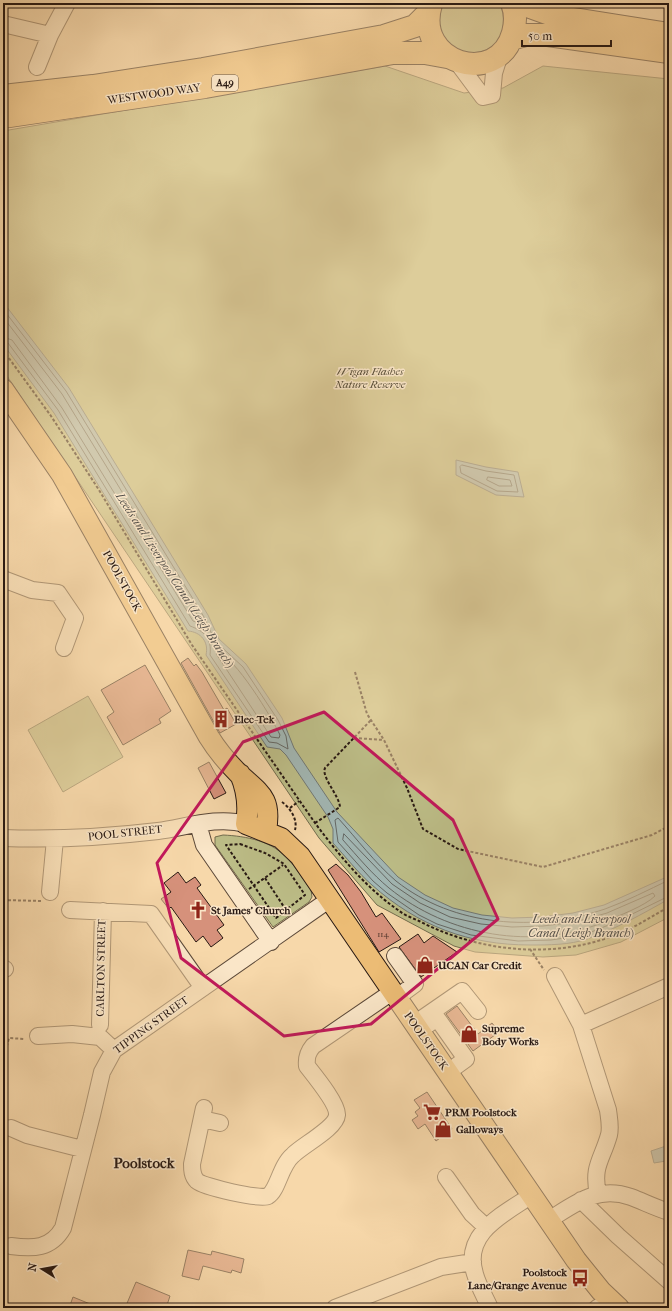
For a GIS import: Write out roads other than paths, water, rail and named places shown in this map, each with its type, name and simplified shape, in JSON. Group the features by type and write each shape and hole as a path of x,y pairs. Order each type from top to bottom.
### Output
{"highway":[{"path":"506,47 516,25 515,11 512,3"},
{"path":"519,3 555,16 669,34"},
{"name":"A49","path":"430,6 428,26 431,38 438,48 452,59 472,64 487,62 506,47 526,35 548,36 669,52"},
{"name":"WESTWOOD WAY","path":"3,96 93,86 203,69 384,36 415,26 430,6"},
{"name":"WESTWOOD WAY","path":"3,117 204,87 393,53 425,53 452,59"}],"main road":[{"name":"POOLSTOCK","path":"3,389 62,475 208,737 240,774 262,795 268,812 266,830"},
{"name":"POOLSTOCK","path":"240,774 246,792 248,809 246,824 266,830 281,838 294,849 330,899 576,1260 609,1305"}],"street":[{"path":"37,66 50,35 67,3"},
{"path":"3,24 50,35"},
{"path":"452,59 483,97 492,95 494,72 506,47"},
{"path":"3,579 32,590 58,593 75,618 64,648"},
{"name":"POOL STREET","path":"3,838 56,838 159,831 198,824 227,821 246,824"},
{"path":"198,824 204,845 240,895 271,942"},
{"path":"49,896 56,838"},
{"name":"TIPPING STREET","path":"11,1246 40,1248 48,1244 63,1228 102,1072 114,1050 271,942 330,899"},
{"path":"70,910 151,914 203,988"},
{"name":"CARLTON STREET","path":"100,1025 103,911"},
{"path":"220,1123 203,1113 192,1164 193,1175 196,1180 201,1184 216,1188 261,1197 269,1195 274,1190 286,1161 301,1148 331,1127 337,1117 336,1108 307,1066 306,1060 309,1050 394,995 414,984 395,956"},
{"path":"555,976 581,1025 608,1110 610,1124 609,1135 596,1172 598,1194"},
{"path":"581,1025 669,986"},
{"path":"417,1028 462,991 478,1011"},
{"path":"38,1036 72,1034 100,1037 114,1050"},
{"path":"11,1128 27,1135 82,1149"},
{"path":"446,1177 472,1214 486,1227"},
{"path":"549,1220 581,1200 598,1194 620,1194 669,1212"},
{"path":"490,1308 475,1274 473,1262 476,1243 486,1227 532,1195"},
{"path":"581,1200 618,1236 669,1281"},
{"path":"335,1308 441,1267 473,1262"}],"water":[{"name":"Leeds and Liverpool Canal (Leigh Branch)","path":"3,302 69,388 208,615 219,639 246,664 282,718 294,748 337,812 398,877 425,895 453,908 482,915 512,918 542,917 573,913 604,905 669,876 669,899 619,926 580,941 551,945 508,944 465,937 426,922 389,899 372,885 333,843 333,829 328,817 286,755 280,749 267,747 206,655 207,650 203,638 197,633 188,631 54,413 3,344"},
{"path":"456,460 518,472 524,497 496,495 456,475"},
{"path":"669,1145 669,1158 666,1161 654,1163 651,1151"}],"place":[{"name":"Elec-Tek","path":"221,719"},
{"name":"St James' Church","path":"198,910"},
{"name":"UCAN Car Credit","path":"425,965"},
{"name":"Supreme Body Works","path":"469,1034"},
{"name":"PRM Poolstock","path":"432,1112"},
{"name":"Galloways","path":"443,1129"},
{"name":"Poolstock Lane/Grange Avenue","path":"580,1278"}],"district":[{"name":"Poolstock","path":"144,1163"}],"park label":[{"name":"Wigan Flashes Nature Reserve","path":"370,377"}]}
